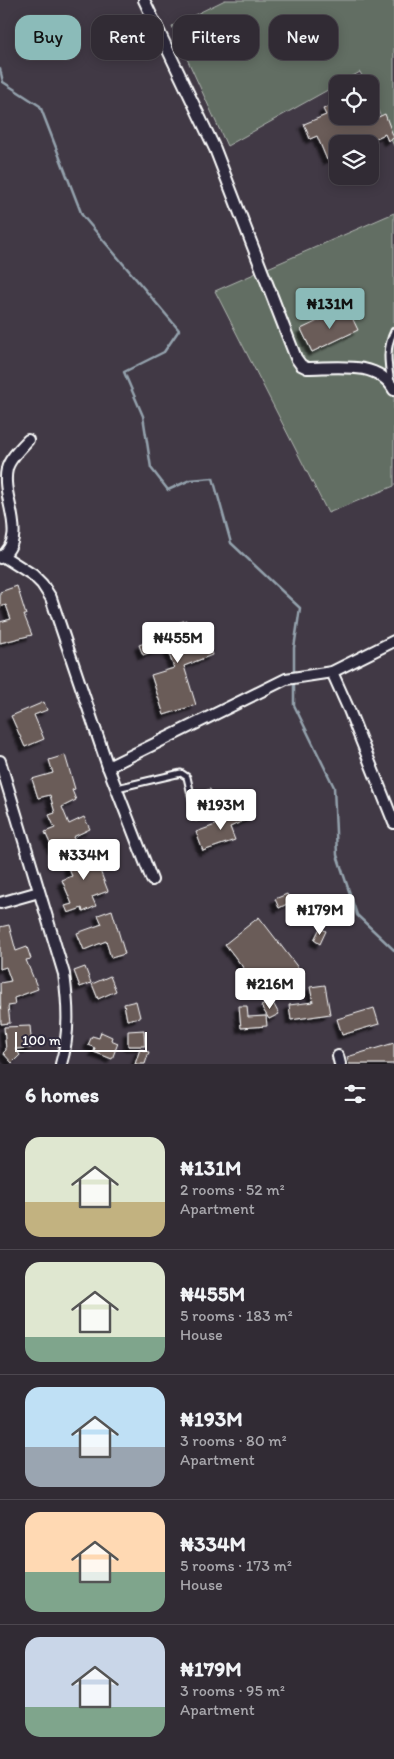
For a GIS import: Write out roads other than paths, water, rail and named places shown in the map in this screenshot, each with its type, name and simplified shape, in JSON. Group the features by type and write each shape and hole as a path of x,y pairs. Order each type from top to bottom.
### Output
{"street":[{"path":"144,0 215,149 296,358 301,365 307,368 360,368 375,372 392,387"},
{"path":"28,440 7,466 6,485 14,523 13,540 10,549 1,557 33,576 42,584 51,598 108,766 152,880"},
{"path":"108,766 286,679 327,673 394,641"},
{"path":"327,673 350,710 394,823"},
{"path":"0,764 64,974 68,1004 67,1037 62,1064"},
{"path":"0,903 39,892"}],"lane":[{"path":"392,387 387,356 389,341 394,331"},
{"path":"116,788 181,773 187,777 196,817"}],"waterway":[{"path":"0,69 3,82 40,106 82,215 179,330 164,352 124,372 143,416 151,468 168,490 190,480 213,478 231,543 300,608 294,648 294,676"},
{"path":"294,681 294,705 334,787 337,855 357,915 394,950"}]}
